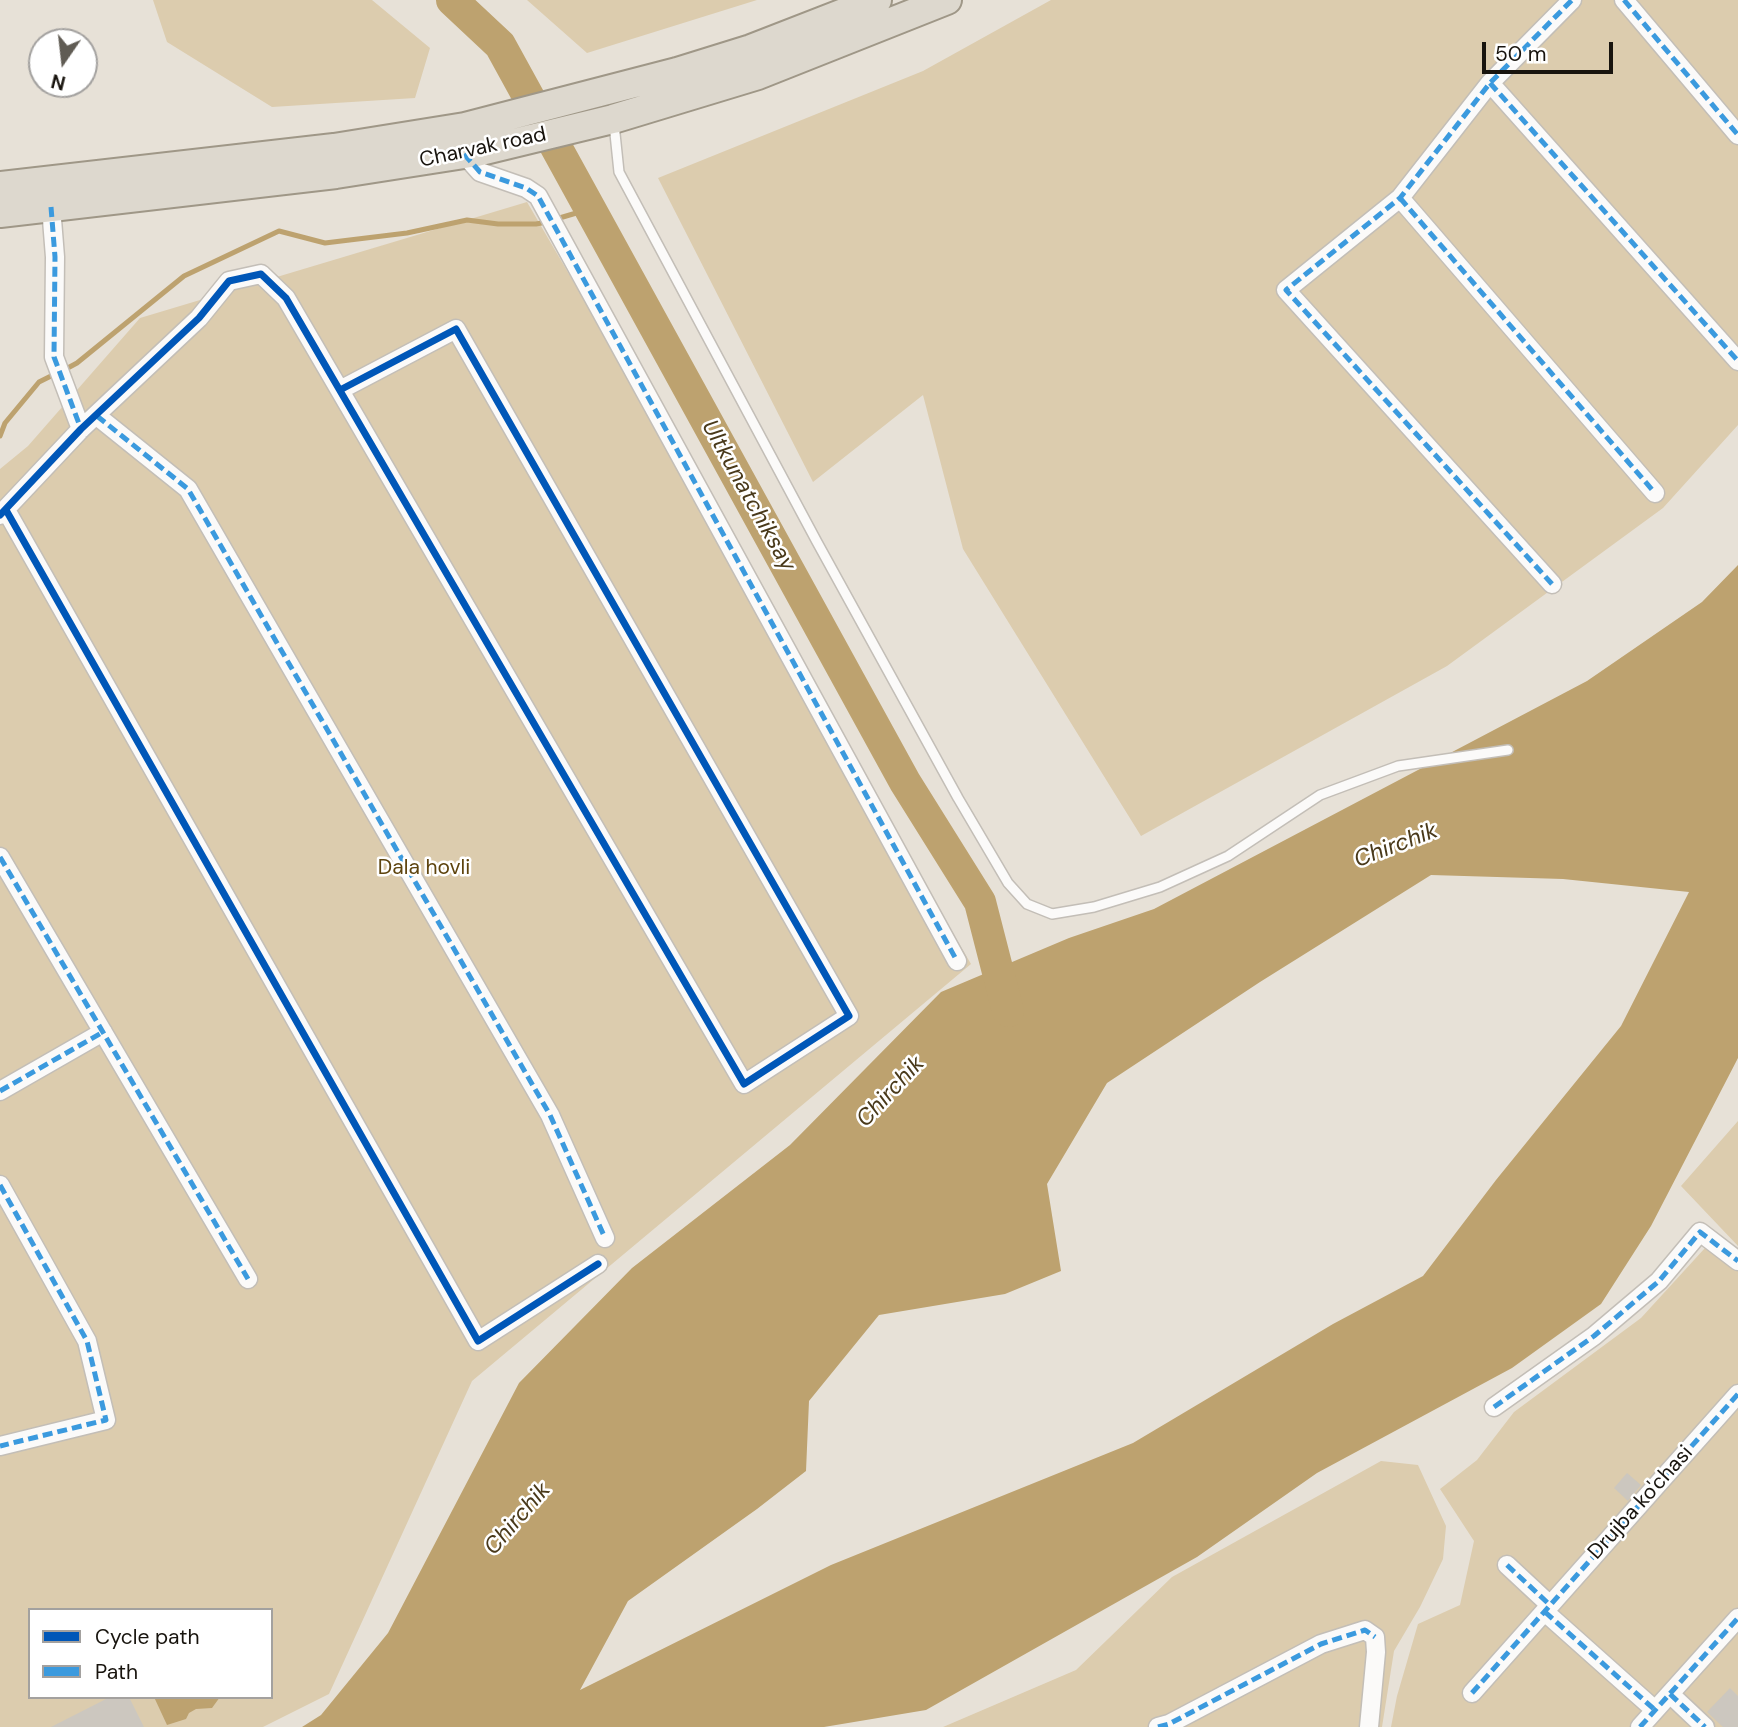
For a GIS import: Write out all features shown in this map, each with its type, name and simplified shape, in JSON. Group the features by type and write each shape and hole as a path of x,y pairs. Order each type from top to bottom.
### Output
{"highway":[{"name":"Charvak road","path":"0,186 334,148 469,144 603,93 751,49 877,0"},
{"name":"Charvak road","path":"0,213 336,174 469,144 613,119 758,75 947,0"}],"street":[{"path":"1552,584 1286,290 1400,198 1490,83 1572,0"},
{"path":"1624,0 1738,135"},
{"path":"1490,83 1738,361"},
{"path":"469,144 480,172 526,187 538,196 957,961"},
{"path":"1400,198 1654,494"},
{"path":"51,207 55,257 54,357 81,429"},
{"path":"340,390 456,329 849,1016 744,1084 286,298 261,274 229,281 199,318 81,429 3,512 478,1342 598,1264"},
{"path":"97,416 188,489 550,1115 605,1238"},
{"path":"0,857 248,1279"},
{"path":"0,1091 103,1032"},
{"path":"0,1185 87,1341 106,1420 0,1446"},
{"path":"1494,1407 1622,1313 1659,1281 1700,1232 1738,1261"},
{"name":"Drujba ko'chasi","path":"1472,1693 1738,1394"},
{"path":"1507,1565 1547,1609 1655,1710"},
{"path":"1640,1727 1738,1618"},
{"path":"1158,1727 1169,1724 1321,1644 1365,1630 1375,1637 1376,1652 1369,1727"},
{"path":"1670,1694 1704,1727"}],"lane":[{"path":"613,119 620,172 626,185 810,530 958,798 1008,883 1027,904 1052,914 1094,907 1160,887 1227,856 1320,795 1398,766 1508,750"}],"green space":[{"path":"153,0 372,0 430,48 415,98 272,107 167,42"},
{"path":"527,0 757,0 587,53"},
{"path":"1051,0 1738,0 1738,425 1663,508 1447,666 1141,836 963,549 923,395 813,482 658,178 923,71"},
{"name":"Dala hovli","path":"527,202 971,964 472,1381 329,1694 263,1727 0,1727 0,469 28,446 140,318"},
{"path":"1738,1121 1738,1246 1681,1186"},
{"path":"1705,1248 1738,1271 1738,1727 1391,1727 1418,1624 1460,1605 1474,1541 1440,1489 1477,1460 1514,1412 1641,1318"},
{"path":"1381,1461 1418,1465 1446,1526 1443,1559 1420,1607 1394,1651 1382,1727 943,1727 1076,1670 1172,1577"}],"water":[{"name":"Chirchik","path":"1738,565 1738,1058 1651,1226 1601,1304 1512,1368 1317,1473 1197,1557 926,1710 824,1727 302,1727 321,1715 388,1633 519,1383 632,1268 790,1145 941,992 1069,938 1154,909 1587,681 1702,602","holes":["1431,875 1563,879 1689,892 1621,1026 1496,1180 1423,1276 1333,1324 1133,1443 831,1565 580,1690 628,1601 806,1471 809,1401 879,1315 1005,1294 1061,1271 1047,1184 1107,1083 1260,982"]},
{"path":"155,1699 219,1699 212,1708 196,1709 189,1713 186,1719 167,1725"}],"building":[{"path":"1627,1473 1641,1485 1628,1501 1614,1488"},
{"path":"1730,1688 1738,1696 1738,1727 1723,1727 1707,1712"},
{"path":"106,1699 130,1699 144,1727 51,1727"}],"waterway":[{"name":"Ultkunatchiksay","path":"452,0 500,45 905,782 980,902 1008,1011"},
{"path":"556,219 590,209"},
{"path":"64,370 77,363 184,276 279,231 325,243 407,233 467,220 498,224 547,222"},
{"path":"0,436 5,423 39,382 55,374"}],"marked path":[{"path":"1552,584 1286,290 1400,198 1490,83 1572,0"},
{"path":"1624,0 1738,135"},
{"path":"1490,83 1738,361"},
{"path":"464,154 480,172 526,188 538,196 957,961"},
{"path":"1400,198 1655,493"},
{"path":"51,207 55,257 54,357 81,429"},
{"path":"97,416 188,489 550,1115 605,1238"},
{"path":"0,857 248,1279"},
{"path":"0,1091 103,1032"},
{"path":"0,1185 87,1341 106,1420 0,1446"},
{"path":"1494,1407 1594,1336 1659,1281 1700,1232 1738,1261"},
{"path":"1472,1693 1738,1394"},
{"path":"1507,1565 1550,1605"},
{"path":"1545,1612 1655,1710"},
{"path":"1640,1727 1738,1618"},
{"path":"1158,1727 1169,1724 1321,1644 1365,1630 1375,1637"},
{"path":"1670,1694 1705,1727"}],"cycle path":[{"path":"0,515 81,429 199,318 229,281 261,274 286,298 744,1084 849,1016 456,329 340,390"},
{"path":"6,510 478,1341 598,1264"}]}
